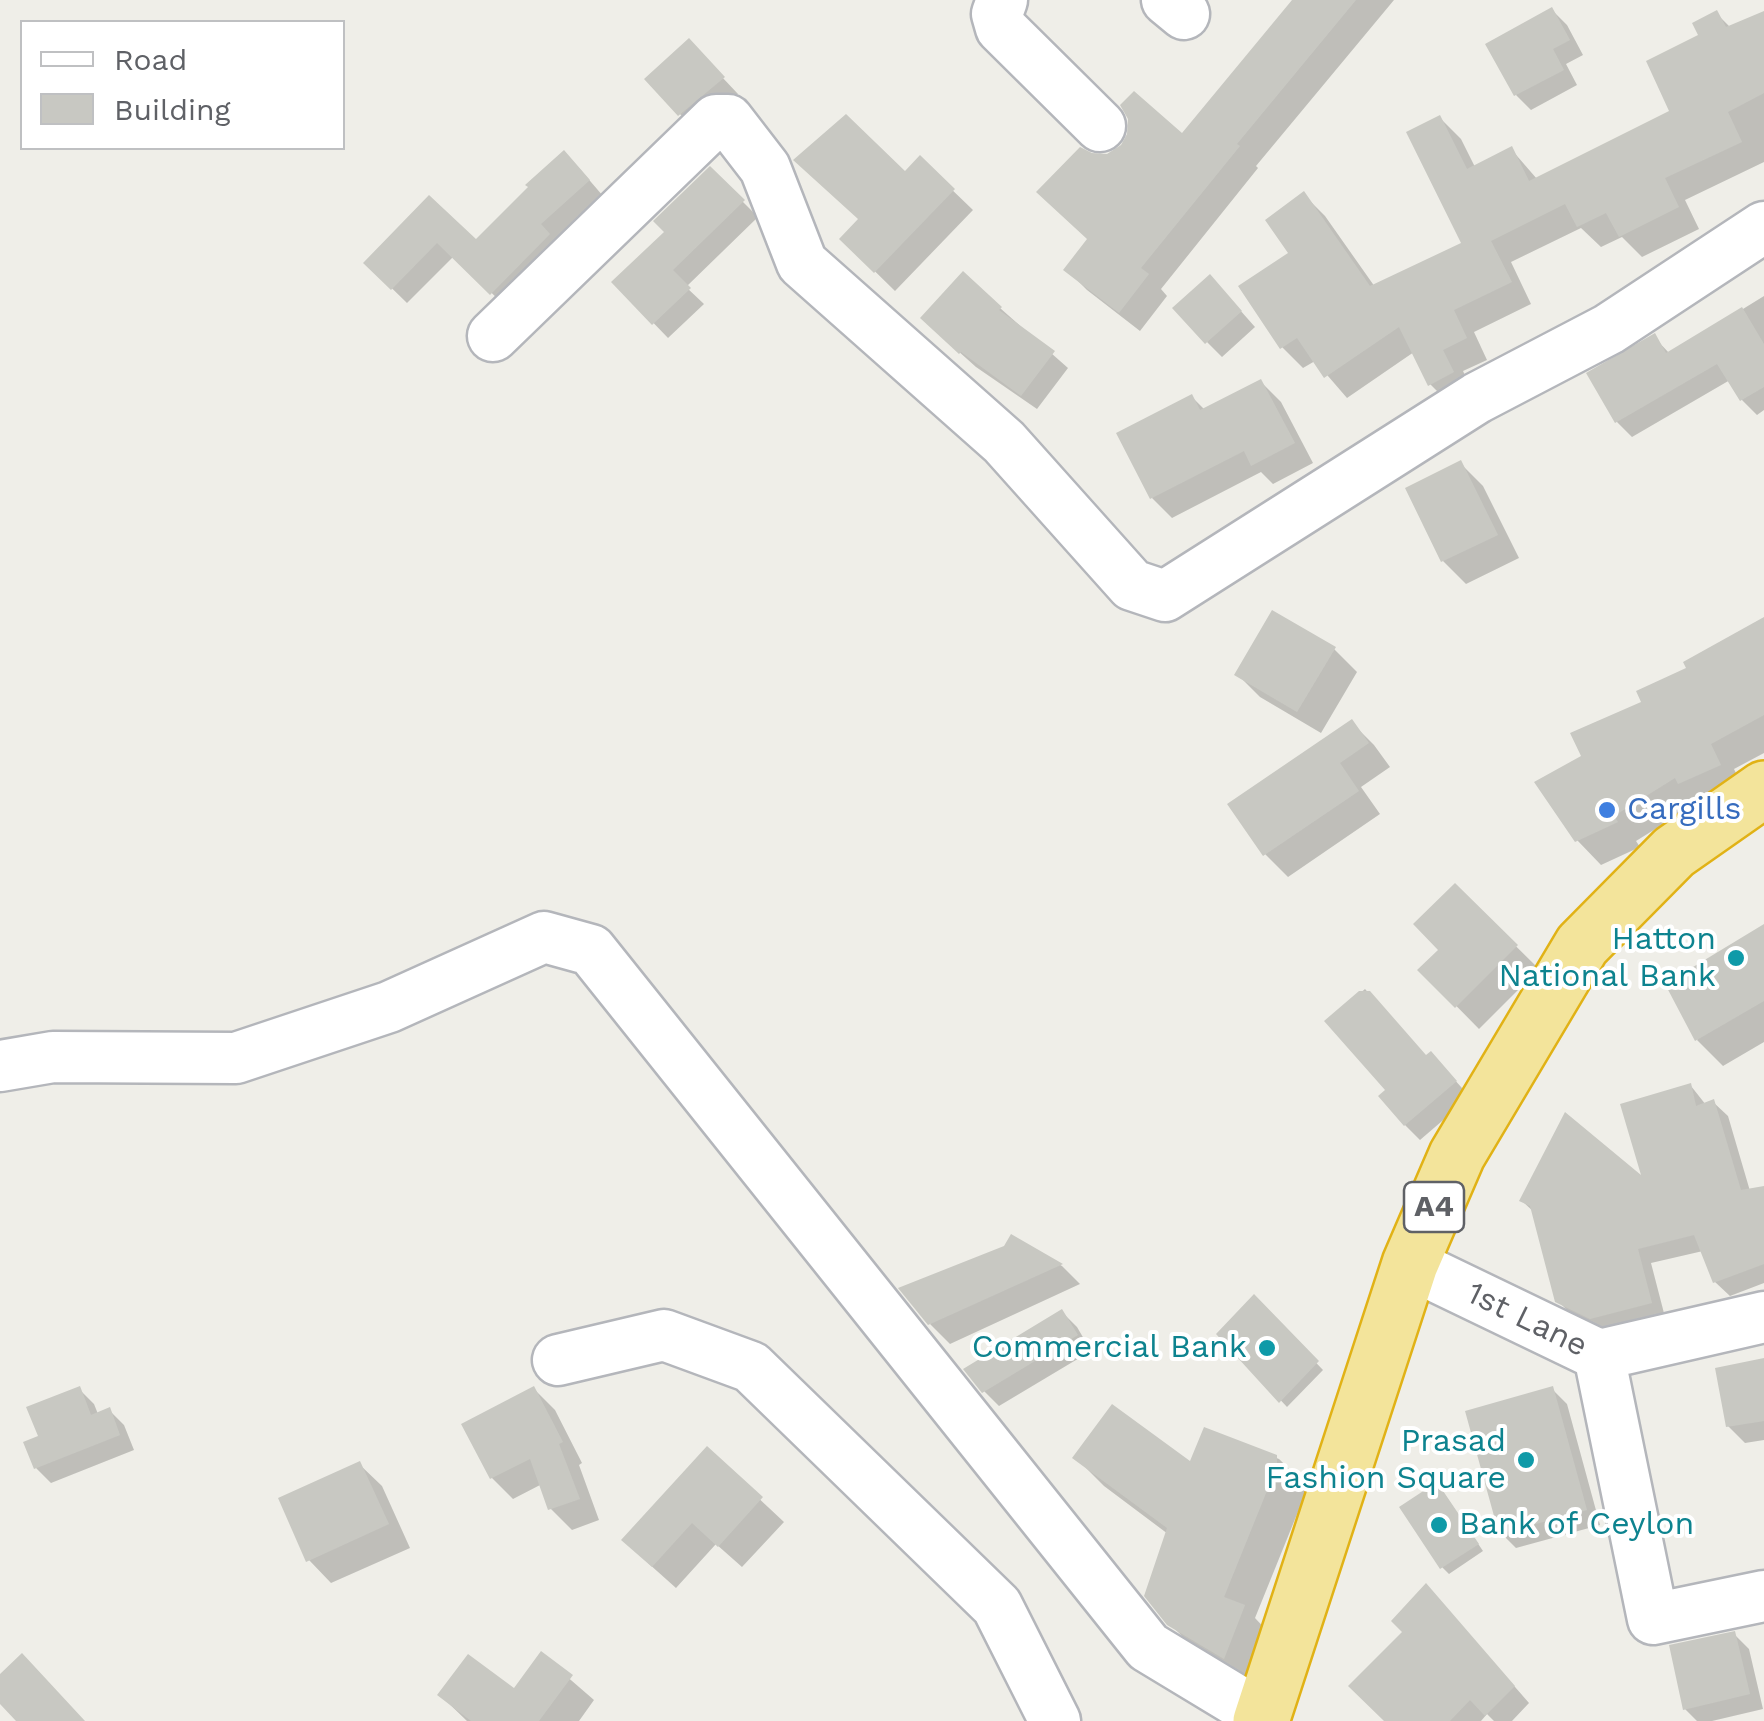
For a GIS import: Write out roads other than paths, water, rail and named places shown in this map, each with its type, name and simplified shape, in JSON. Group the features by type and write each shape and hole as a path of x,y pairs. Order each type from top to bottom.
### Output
{"highway":[{"name":"A4","path":"1261,1718 1410,1264 1456,1155 1582,945 1674,852 1764,789"}],"street":[{"path":"1002,0 997,14 1001,28 1100,126"},
{"path":"493,336 716,120 728,120 765,168 802,263 1004,442 1132,586 1165,596 1477,398 1610,329 1764,226"},
{"path":"0,1066 53,1057 236,1058 389,1007 544,937 591,950 1148,1648 1261,1718"},
{"name":"1st Lane","path":"1410,1264 1599,1355 1764,1317"},
{"path":"558,1360 664,1336 751,1368 997,1606 1055,1721"},
{"path":"1599,1355 1653,1620 1764,1596"}],"place":[{"name":"Cargills","path":"1607,810"},
{"name":"Hatton National Bank","path":"1736,958"},
{"name":"Commercial Bank","path":"1267,1348"},
{"name":"Prasad Fashion Square","path":"1526,1460"},
{"name":"Bank of Ceylon","path":"1439,1525"}]}
